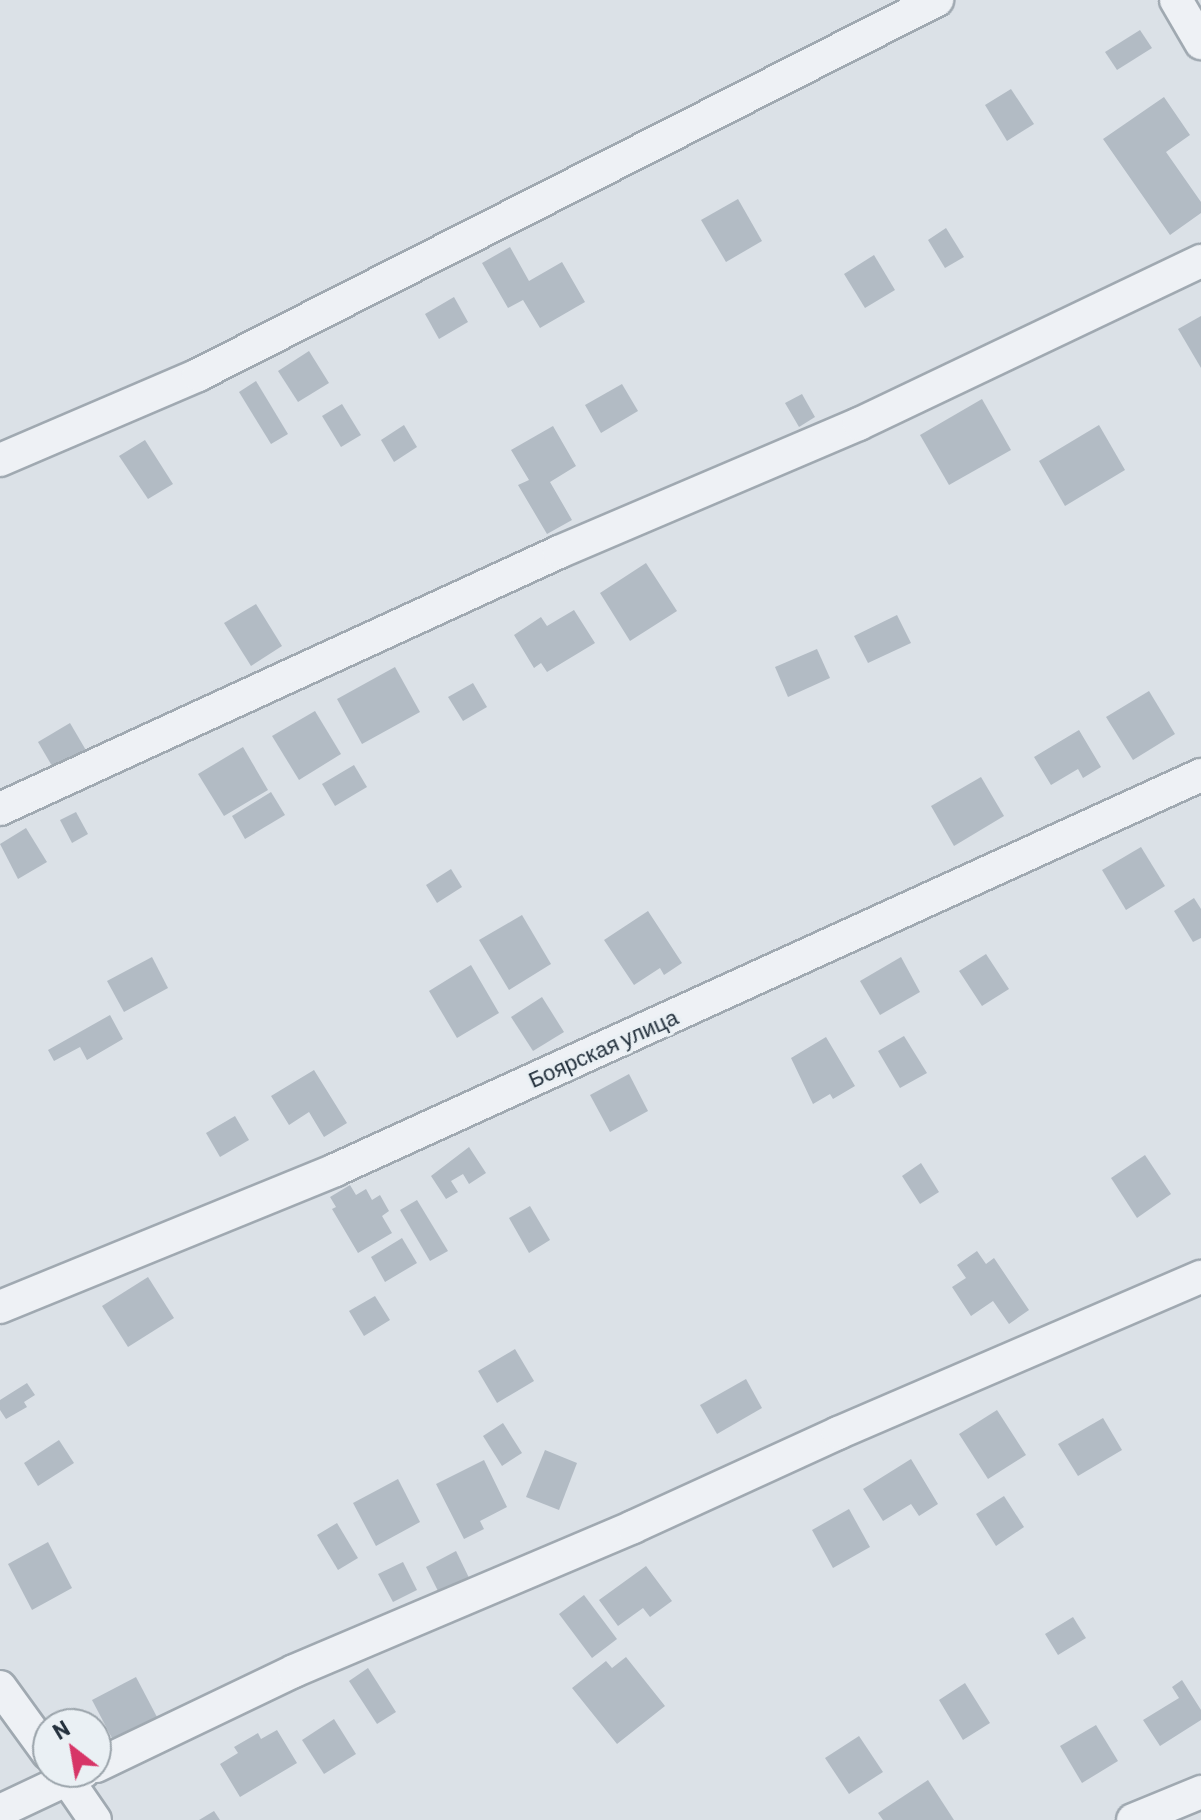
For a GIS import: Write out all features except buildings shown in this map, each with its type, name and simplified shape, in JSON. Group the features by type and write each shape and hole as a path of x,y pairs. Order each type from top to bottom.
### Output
{"street":[{"path":"0,460 198,375 937,0"},
{"path":"1176,0 1201,43"},
{"path":"0,809 559,552 859,424 1201,261"},
{"name":"Боярская улица","path":"0,1307 335,1170 1201,775"},
{"path":"112,1756 294,1671 633,1527 838,1433 1201,1277"},
{"path":"0,1687 32,1731"},
{"path":"0,1811 45,1788"},
{"path":"83,1788 95,1820"},
{"path":"1133,1820 1201,1792"}]}
